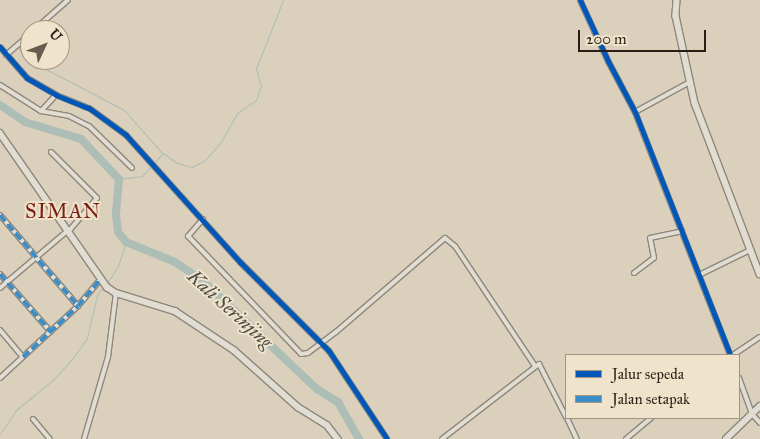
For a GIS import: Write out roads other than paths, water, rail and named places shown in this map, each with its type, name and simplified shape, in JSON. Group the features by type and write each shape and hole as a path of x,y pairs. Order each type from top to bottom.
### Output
{"main road":[{"path":"677,0 676,16 690,82 708,142 760,274"},
{"path":"0,133 66,232 107,287 116,293 175,311 234,350 298,407 327,425 338,439"},
{"path":"726,439 760,406"}],"street":[{"path":"45,20 68,0"},
{"path":"580,0 608,61 635,112 732,354"},
{"path":"6,55 20,42"},
{"path":"0,47 27,78 56,95 89,108 111,122 203,219 240,262 322,343 387,439"},
{"path":"635,112 690,82"},
{"path":"0,85 41,111 69,116 90,126 132,168"},
{"path":"41,111 56,95"},
{"path":"0,288 66,232 97,198 51,152"},
{"path":"0,215 78,306"},
{"path":"203,219 188,236 298,352 308,353 322,343 446,238 455,246 535,366"},
{"path":"634,273 654,258 648,243 650,238 682,231"},
{"path":"699,275 750,250"},
{"path":"0,274 51,332"},
{"path":"0,378 51,332 101,281"},
{"path":"84,439 108,357 116,293"},
{"path":"0,330 24,357"},
{"path":"734,354 760,337"},
{"path":"442,439 466,424 535,366 542,366 565,415"},
{"path":"740,381 752,414 760,423"},
{"path":"33,419 50,439"},
{"path":"567,419 576,439"},
{"path":"626,439 650,419"}],"waterway":[{"path":"41,20 62,0"},
{"path":"154,163 163,153 177,163 192,167 205,160 221,142 237,113 256,100 261,86 256,69 283,0"},
{"path":"15,44 20,39"},
{"path":"18,47 25,58 124,110 162,153"},
{"name":"Kali Serinjing","path":"0,105 25,122 81,139 119,179 116,215 118,232 126,242 175,262 203,281 317,389 338,402 359,439"},
{"path":"119,179 142,176 151,166"},
{"path":"107,283 118,266 126,242"},
{"path":"0,434 16,410 54,379 87,338 97,295 104,286"}],"district":[{"name":"SIMAN","path":"63,211"}]}
